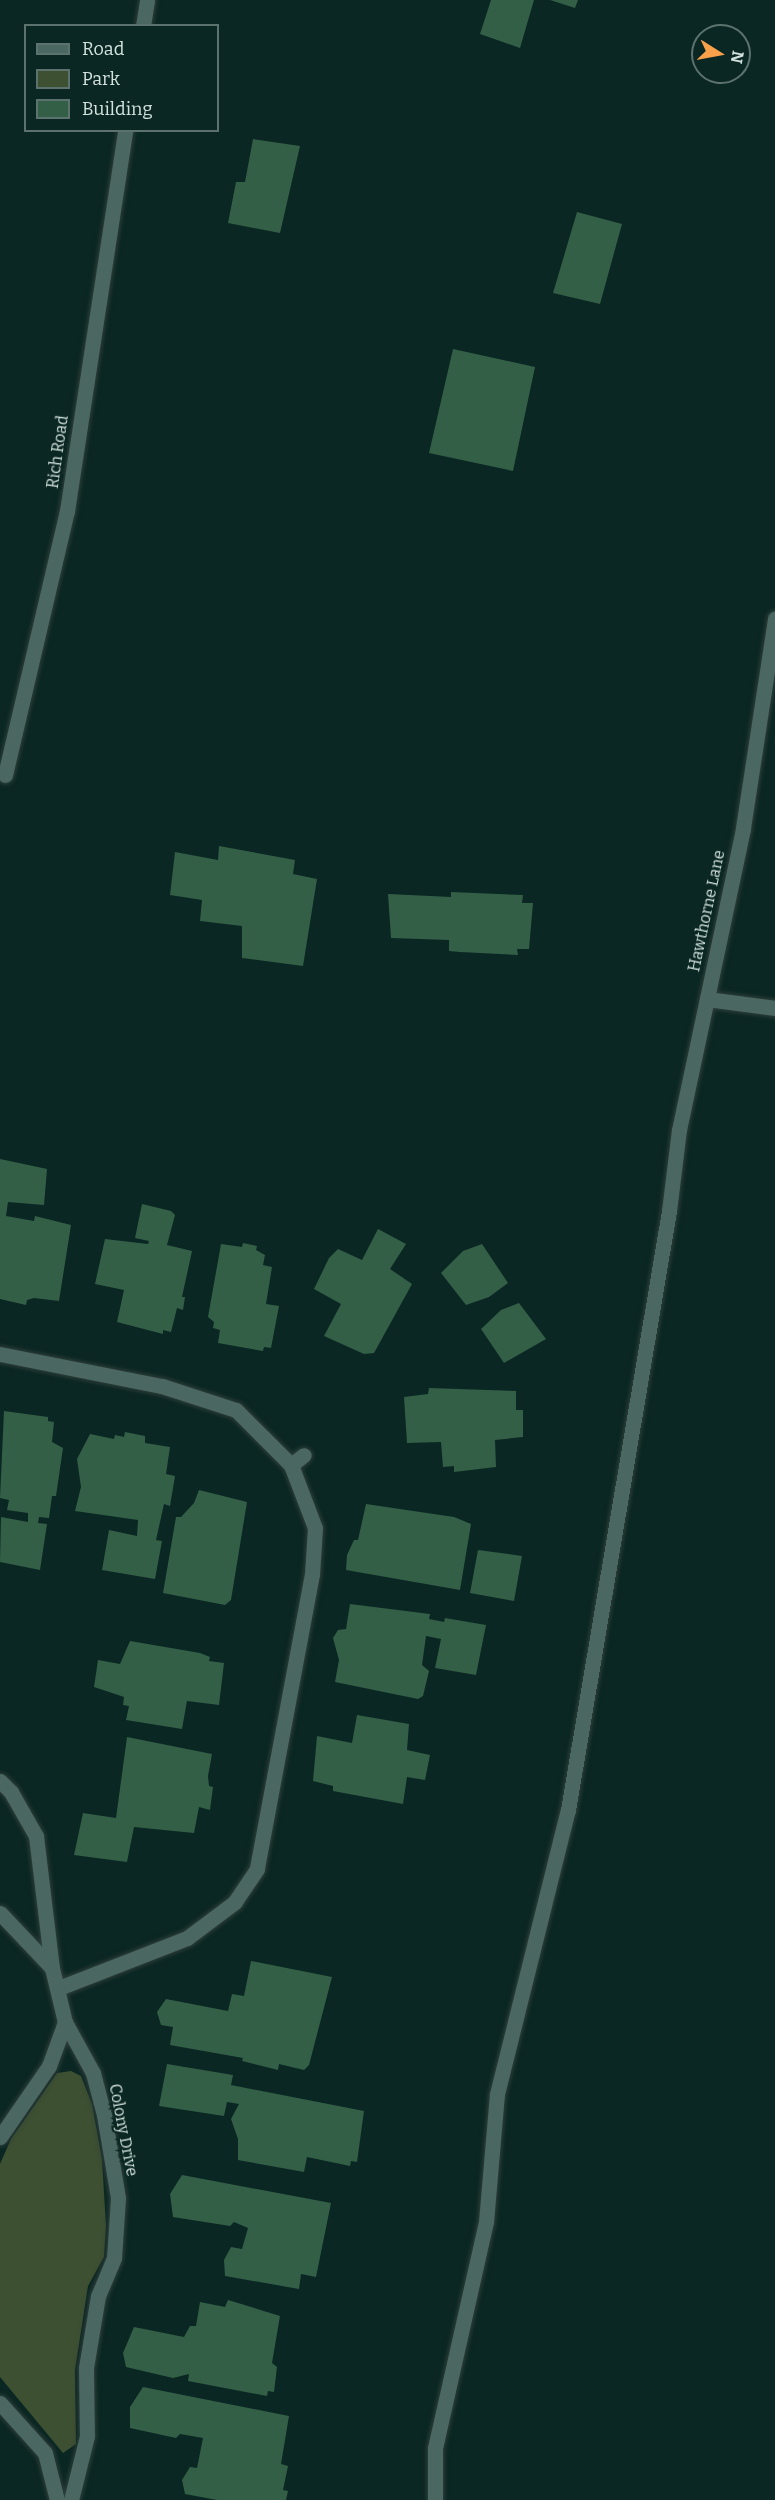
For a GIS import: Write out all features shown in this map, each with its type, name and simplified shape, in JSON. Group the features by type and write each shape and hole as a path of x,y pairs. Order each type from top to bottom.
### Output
{"street":[{"path":"143,24 147,0"},
{"name":"Rich Road","path":"5,775 67,511 126,132"},
{"name":"Hawthorne Lane","path":"435,2500 435,2448 486,2222 497,2094 568,1810 669,1211 679,1130 743,828 775,618"},
{"path":"707,999 772,1008"},
{"path":"0,1354 162,1386 236,1410 291,1465 315,1528 312,1574 257,1869 235,1902 187,1938 59,1988"},
{"path":"291,1465 304,1455"},
{"name":"Colony Drive","path":"0,1781 11,1792 36,1836 52,1968 59,1988 65,2022 93,2073 104,2115 118,2198 114,2258 98,2296 86,2368 87,2436 71,2500"},
{"path":"0,1913 52,1968"},
{"path":"0,2137 49,2066 65,2022"},
{"path":"0,2403 45,2453 57,2500"}],"green space":[{"path":"71,2071 81,2076 92,2104 102,2159 106,2226 104,2257 88,2286 75,2370 76,2444 63,2453 0,2377 0,2164 11,2139 57,2073"}],"building":[{"path":"491,0 534,0 520,48 480,34"},
{"path":"550,0 578,0 575,8"},
{"path":"253,139 300,146 280,233 228,223 236,182 245,182"},
{"path":"577,212 622,224 600,304 553,293"},
{"path":"453,349 535,367 513,471 429,453"},
{"path":"219,846 295,860 293,874 317,879 303,966 242,958 242,926 200,921 202,900 170,895 175,852 218,860"},
{"path":"451,892 523,895 522,903 533,903 529,949 517,949 518,955 460,952 449,951 449,940 391,938 388,894 451,897"},
{"path":"0,1159 47,1169 44,1205 8,1202 6,1216 34,1221 35,1216 71,1225 59,1301 34,1298 27,1300 26,1305 0,1299"},
{"path":"142,1204 171,1211 175,1215 167,1245 192,1251 182,1297 185,1297 183,1310 177,1308 171,1332 163,1330 163,1334 117,1322 124,1290 95,1284 105,1239 148,1244 149,1241 135,1238"},
{"path":"378,1229 406,1244 390,1269 412,1284 374,1353 364,1354 324,1336 341,1304 314,1289 329,1258 338,1249 362,1260"},
{"path":"243,1243 257,1246 256,1250 265,1255 263,1265 272,1267 266,1304 279,1306 271,1348 264,1347 263,1351 218,1343 220,1330 213,1328 214,1322 208,1317 221,1244 242,1247"},
{"path":"482,1244 508,1283 489,1297 466,1305 441,1273 463,1251"},
{"path":"519,1303 546,1339 504,1363 481,1329 501,1310"},
{"path":"429,1388 516,1391 516,1410 523,1410 523,1437 495,1440 496,1467 454,1472 454,1466 443,1467 441,1442 407,1443 404,1397 428,1394"},
{"path":"4,1411 48,1417 48,1421 54,1422 52,1442 63,1448 56,1496 52,1496 49,1518 39,1517 38,1523 47,1524 40,1570 0,1562 1,1517 28,1522 28,1513 7,1510 9,1500 0,1498"},
{"path":"125,1432 145,1436 145,1443 170,1447 166,1474 175,1476 170,1506 164,1504 156,1540 162,1541 155,1579 102,1570 109,1530 137,1536 138,1520 75,1511 81,1487 77,1459 90,1434 114,1439 115,1435 124,1437"},
{"path":"199,1490 247,1502 231,1600 225,1605 163,1593 176,1517 181,1517 194,1503"},
{"path":"366,1504 454,1517 471,1524 460,1590 346,1570 347,1555 354,1540 358,1540"},
{"path":"478,1550 522,1556 514,1601 470,1593"},
{"path":"350,1604 430,1614 429,1619 444,1622 445,1618 486,1625 476,1675 435,1668 441,1639 426,1636 422,1665 429,1671 423,1696 418,1699 335,1682 339,1660 333,1638 338,1630 346,1629"},
{"path":"130,1641 200,1653 210,1657 209,1661 224,1663 219,1705 187,1701 182,1729 126,1720 129,1706 123,1705 124,1697 94,1687 98,1660 120,1664"},
{"path":"357,1715 409,1724 407,1750 430,1755 425,1780 407,1777 403,1804 333,1791 333,1786 313,1781 317,1736 352,1743"},
{"path":"127,1737 212,1754 208,1776 209,1786 213,1787 210,1810 199,1807 194,1833 134,1827 127,1862 74,1855 83,1813 116,1818"},
{"path":"251,1961 332,1977 309,2065 304,2070 279,2064 278,2070 242,2061 243,2058 170,2045 173,2027 161,2025 157,2012 166,1999 228,2011 232,1994 244,1996"},
{"path":"167,2064 233,2075 231,2085 364,2111 357,2162 351,2161 350,2166 307,2157 304,2172 238,2160 238,2139 231,2119 239,2104 227,2102 224,2116 159,2106"},
{"path":"182,2175 331,2203 316,2277 301,2274 299,2289 225,2276 224,2260 231,2247 242,2249 248,2228 234,2222 230,2226 173,2217 170,2194"},
{"path":"228,2300 280,2316 272,2363 277,2367 274,2392 268,2391 267,2396 188,2381 189,2374 173,2378 126,2367 123,2353 134,2327 184,2337 190,2326 196,2326 200,2302 225,2307"},
{"path":"143,2387 289,2416 281,2464 288,2466 283,2490 288,2491 286,2500 217,2500 185,2494 182,2480 190,2467 197,2468 203,2438 180,2434 176,2438 130,2428 130,2407"}]}
